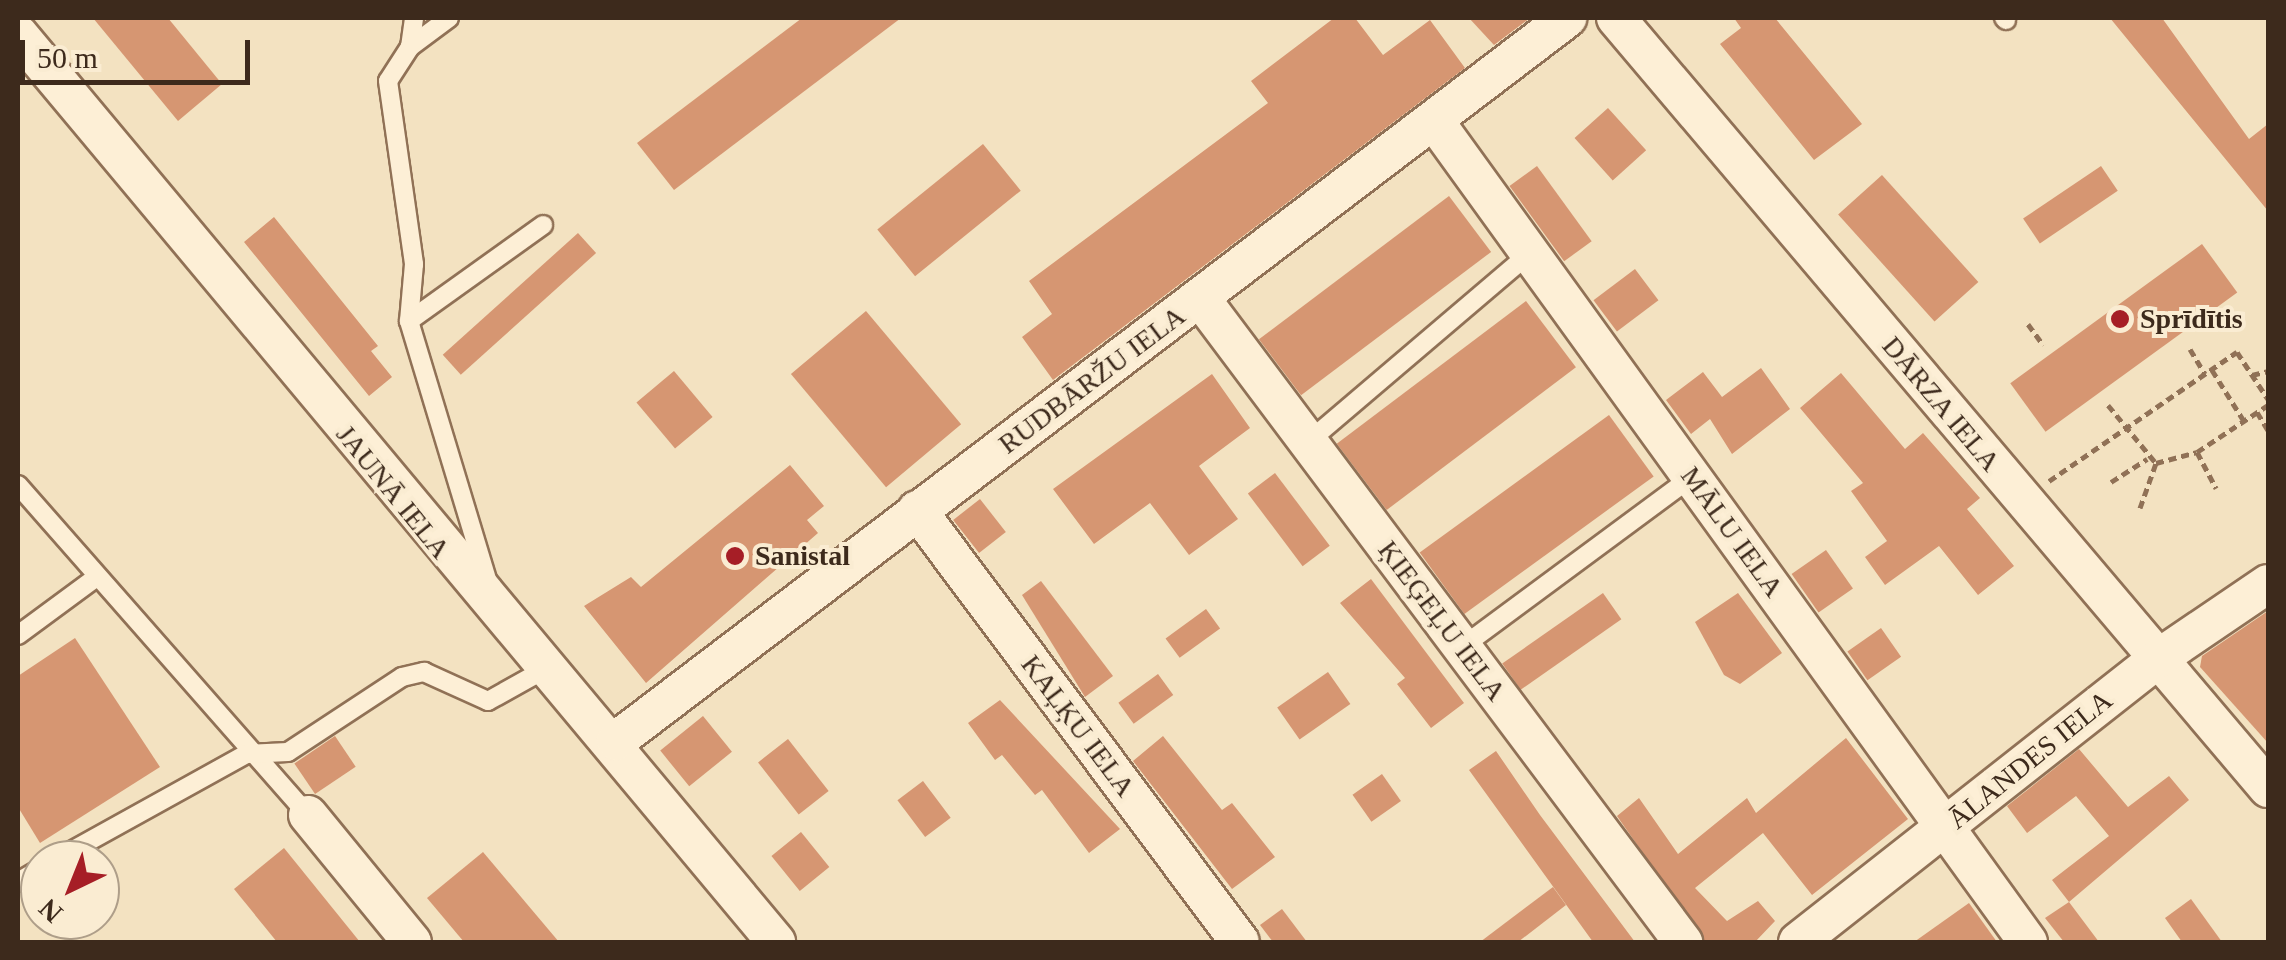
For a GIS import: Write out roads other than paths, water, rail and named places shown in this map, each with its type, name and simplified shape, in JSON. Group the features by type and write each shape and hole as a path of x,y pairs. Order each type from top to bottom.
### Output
{"street":[{"name":"RUDBĀRŽU IELA","path":"616,740 1435,122 1567,18"},
{"name":"DĀRZA IELA","path":"1616,18 2268,788"},
{"name":"JAUNĀ IELA","path":"18,34 498,619 616,740 776,942"},
{"name":"MĀLU IELA","path":"1435,122 2028,942"},
{"name":"ĶIEĢEĻU IELA","path":"1201,299 1683,942"},
{"name":"KAĻĶU IELA","path":"917,510 1240,942"},
{"name":"ĀLANDES IELA","path":"1798,942 2156,660 2268,584"},
{"path":"308,815 412,942"}],"lane":[{"path":"410,47 414,18"},
{"path":"449,18 410,47 388,81 414,264 409,322 498,619"},
{"path":"409,322 543,225"},
{"path":"1308,442 1529,254"},
{"path":"1462,648 1692,477"},
{"path":"18,485 246,754 308,815"},
{"path":"18,635 98,576"},
{"path":"91,840 246,754 288,752 402,677 424,672 488,700 547,668"}],"place":[{"name":"Sprīdītis","path":"2120,319"},
{"name":"Sanistal","path":"735,556"}]}
